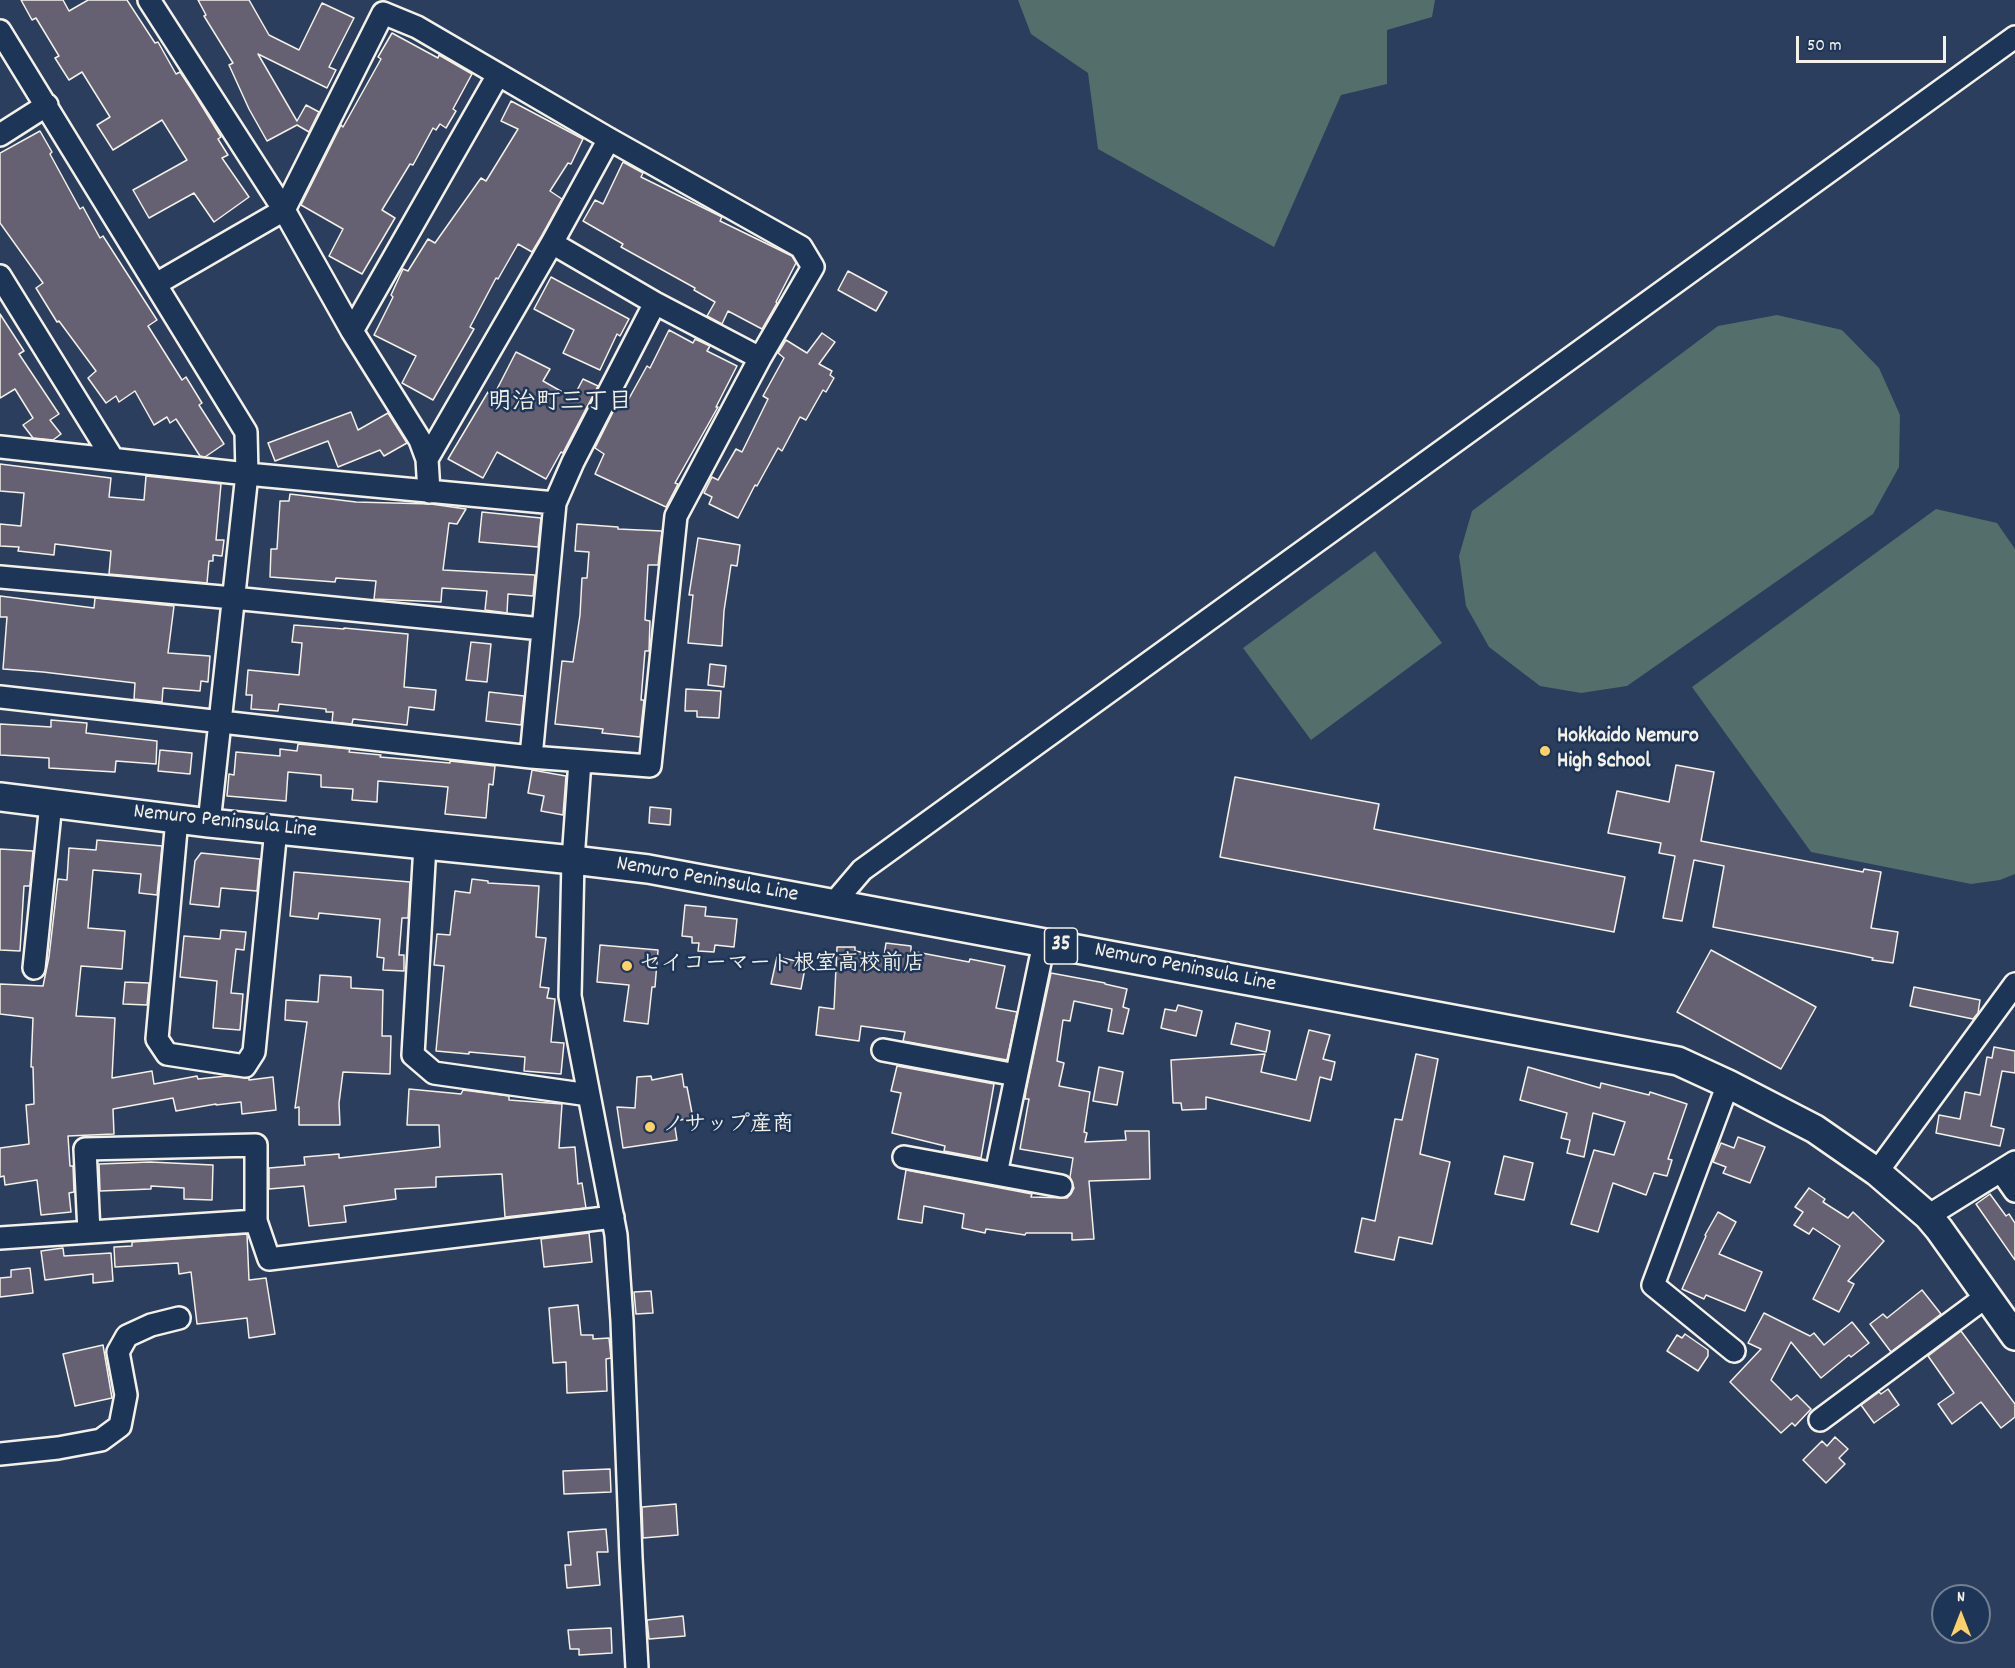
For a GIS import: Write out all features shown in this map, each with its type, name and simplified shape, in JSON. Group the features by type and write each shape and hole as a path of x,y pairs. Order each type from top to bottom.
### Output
{"main road":[{"name":"Nemuro Peninsula Line","path":"0,797 209,823 648,869 1678,1061 1728,1083 1815,1129 1877,1172 1928,1216 1939,1229 2015,1336"}],"street":[{"path":"149,0 284,210 352,331 420,440 427,459 429,492"},
{"path":"0,697 531,757 650,766 676,516 760,358 813,267 801,247 417,27 383,13 284,210 156,284"},
{"path":"0,31 246,432 247,474 209,823"},
{"path":"833,904 862,870 2015,37"},
{"path":"352,331 498,75"},
{"path":"0,135 46,105"},
{"path":"427,459 552,243 609,139"},
{"path":"552,243 655,303 760,358"},
{"path":"0,276 113,459"},
{"path":"531,757 555,503 573,462 655,303"},
{"path":"0,447 247,474 555,503"},
{"path":"0,577 542,629"},
{"path":"580,761 573,860 570,996 616,1235 622,1321 637,1668"},
{"path":"34,968 51,803"},
{"path":"177,819 158,1040 166,1054 244,1066 254,1052 276,829"},
{"path":"425,845 412,1055 434,1073 589,1095"},
{"path":"996,1174 1044,943"},
{"path":"1877,1172 2015,984"},
{"path":"883,1050 1016,1074"},
{"path":"1728,1083 1653,1285 1734,1351"},
{"path":"89,1232 85,1149 255,1145 256,1221 269,1259 613,1217"},
{"path":"904,1157 1061,1186"},
{"path":"1928,1216 2008,1166 2015,1191"},
{"path":"0,1238 256,1221"},
{"path":"1820,1419 1987,1296"},
{"path":"0,1454 58,1448 101,1440 120,1426 126,1395 118,1352 127,1336 151,1325 179,1318"}],"green space":[{"path":"1018,0 1435,0 1432,17 1387,30 1387,84 1341,95 1274,247 1098,149 1088,73 1031,34"},
{"path":"1777,315 1842,330 1879,368 1900,415 1899,467 1873,514 1627,686 1581,693 1540,686 1489,647 1466,606 1459,556 1472,511 1718,326"},
{"path":"1936,509 1997,523 2015,549 2015,874 2000,880 1971,884 1811,852 1692,687"},
{"path":"1375,551 1442,643 1311,740 1243,648"}],"building":[{"path":"21,0 63,0 69,11 88,0 127,0 155,43 158,42 176,74 180,72 194,93 221,137 218,139 228,155 222,158 249,197 214,222 194,193 149,218 133,190 187,160 162,120 113,150 97,125 110,117 82,72 69,80 55,58 59,56 36,18 32,20"},
{"path":"198,0 249,0 269,35 299,50 322,3 354,18 329,67 336,70 327,88 258,54 297,121 306,105 319,112 309,132 297,125 267,141 229,65 233,63 204,16 206,15"},
{"path":"392,33 438,58 439,55 472,74 453,109 456,111 446,128 440,124 436,130 433,128 413,165 410,164 382,210 395,218 362,274 329,256 343,229 301,205 341,125 343,127 381,59 378,57"},
{"path":"511,101 583,139 571,164 568,163 550,191 562,199 541,237 532,252 518,244 498,279 496,278 470,327 474,329 433,400 402,383 416,356 374,335 393,297 391,295 403,269 408,271 428,239 435,243 481,178 486,181 518,129 501,121"},
{"path":"40,131 80,209 83,207 100,238 103,236 157,320 148,326 182,380 186,377 202,403 199,405 224,444 205,457 200,456 176,419 170,423 167,417 154,425 135,391 119,402 116,396 106,403 88,378 96,371 59,321 57,322 36,288 43,283 0,223 0,153"},
{"path":"623,162 643,173 641,177 722,217 720,221 792,256 796,263 762,329 728,311 722,324 707,316 715,302 694,290 695,288 621,247 623,244 583,221 595,200 603,204"},
{"path":"848,271 887,292 876,311 838,290"},
{"path":"551,277 629,319 620,336 617,334 600,370 563,353 574,330 534,309"},
{"path":"0,314 24,351 19,354 59,414 50,420 61,434 53,440 33,438 23,425 33,418 15,389 0,398"},
{"path":"669,330 693,343 695,339 710,346 707,351 737,366 716,407 718,407 675,483 678,484 666,507 595,474 604,454 595,448 620,398 627,402 647,366 650,368"},
{"path":"822,333 835,342 819,364 832,371 830,375 834,378 826,392 823,390 806,420 800,417 782,451 778,448 738,518 709,504 712,497 704,493 712,477 718,480 736,449 742,452 768,399 763,396 784,358 778,353 786,340 807,353"},
{"path":"516,352 550,369 543,381 573,398 583,379 598,386 563,453 561,452 546,479 497,452 483,478 448,459 488,392 494,395"},
{"path":"351,412 358,430 388,413 407,443 384,456 380,450 338,467 328,441 275,461 268,443"},
{"path":"0,464 111,478 109,497 144,500 146,476 221,484 216,540 224,540 222,556 213,555 213,561 209,561 207,583 109,574 111,551 55,544 54,555 18,551 19,547 0,546 0,524 21,526 24,493 0,491"},
{"path":"290,494 356,502 431,504 466,509 457,524 449,523 443,570 535,575 533,596 508,594 507,613 485,610 487,591 442,588 441,602 374,599 376,581 336,578 335,582 270,577 271,549 277,549 280,501 289,501"},
{"path":"482,512 541,518 538,547 479,542"},
{"path":"577,524 662,531 658,565 648,565 645,620 650,621 649,651 645,651 641,700 644,700 640,737 602,733 603,729 555,724 562,661 573,662 580,615 582,578 587,578 589,552 575,551"},
{"path":"698,538 740,545 737,566 731,565 724,611 722,646 688,643 693,595 689,595"},
{"path":"0,596 94,608 95,598 174,606 168,653 210,656 208,682 201,681 200,691 163,688 162,702 134,699 135,683 3,669 7,617 0,617"},
{"path":"294,625 408,634 404,687 436,690 434,710 409,707 407,725 353,719 352,724 332,722 333,712 326,712 326,709 279,704 278,711 251,709 252,695 246,695 248,670 299,675 302,643 292,642"},
{"path":"471,642 491,644 487,682 466,680"},
{"path":"710,664 726,666 724,687 708,685"},
{"path":"686,689 721,691 719,718 697,717 697,711 685,711"},
{"path":"489,692 524,696 521,725 486,721"},
{"path":"51,720 87,723 86,733 157,741 156,764 116,761 115,772 49,768 49,758 0,755 0,724 51,727"},
{"path":"298,744 350,749 349,752 381,755 380,757 495,766 493,785 489,784 486,818 445,814 448,787 378,781 377,802 352,800 353,789 321,787 321,775 288,772 286,801 227,796 229,774 234,775 236,752 280,756 280,749 297,751"},
{"path":"160,750 192,753 190,774 158,771"},
{"path":"1676,765 1714,772 1701,841 1863,872 1864,869 1881,872 1871,928 1898,932 1893,963 1713,927 1724,866 1694,860 1682,921 1663,918 1675,856 1659,853 1661,843 1608,833 1617,791 1669,802"},
{"path":"532,770 566,776 563,815 541,811 544,796 528,793"},
{"path":"1235,777 1379,804 1374,829 1625,877 1614,932 1220,857"},
{"path":"650,807 671,809 670,825 649,823"},
{"path":"97,840 162,846 157,895 139,893 141,874 93,870 88,928 125,931 122,969 81,966 76,1016 115,1018 112,1078 152,1071 154,1084 197,1076 198,1079 226,1076 249,1078 249,1080 273,1077 276,1110 242,1114 241,1102 176,1111 173,1098 113,1109 114,1134 68,1136 70,1166 73,1166 74,1192 69,1193 71,1212 41,1215 37,1180 5,1185 4,1176 0,1177 0,1148 29,1144 26,1105 34,1104 33,1067 31,1067 33,1018 0,1014 0,984 43,986 49,957 58,879 67,880 69,848 96,850"},
{"path":"0,849 33,851 30,886 24,886 20,951 0,950"},
{"path":"201,853 260,859 257,891 221,888 219,907 190,904 195,861"},
{"path":"294,872 410,882 408,918 402,918 399,955 404,955 404,971 383,970 384,958 377,957 380,919 319,913 318,919 290,916"},
{"path":"472,879 488,881 488,883 539,886 536,937 546,938 540,987 549,988 547,998 555,999 551,1042 564,1043 561,1074 524,1071 525,1057 436,1051 444,966 434,965 437,934 450,935 455,891 470,893"},
{"path":"685,905 706,907 705,916 737,919 734,947 715,945 714,952 698,951 699,943 692,943 692,937 682,936"},
{"path":"221,930 246,932 244,950 236,949 231,993 243,994 240,1030 213,1028 217,981 180,977 184,936 220,939"},
{"path":"886,943 911,946 911,951 1005,966 996,1008 1017,1012 1007,1060 903,1041 905,1032 861,1026 859,1041 816,1035 819,1007 834,1009 837,947 855,947 855,951 884,956"},
{"name":"セイコーマート根室高校前店","path":"600,945 658,950 655,987 652,987 648,1024 624,1021 629,985 597,982"},
{"path":"1711,950 1816,1007 1781,1069 1677,1012"},
{"path":"777,957 806,963 801,989 771,984"},
{"path":"1051,973 1127,989 1123,1007 1129,1009 1123,1034 1108,1031 1112,1009 1074,1001 1070,1021 1063,1020 1057,1061 1064,1063 1059,1086 1090,1092 1084,1132 1087,1133 1085,1142 1126,1140 1125,1131 1149,1131 1150,1179 1089,1181 1094,1239 1072,1240 1072,1233 1026,1233 1025,1235 986,1229 985,1233 962,1228 964,1214 924,1206 922,1223 898,1219 906,1170 1032,1194 1031,1197 1067,1198 1071,1194 1074,1188 1070,1177 1073,1158 1020,1149 1029,1099 1025,1099 1026,1091"},
{"path":"320,975 351,977 351,988 383,990 382,1036 391,1036 390,1074 343,1072 339,1103 340,1125 299,1125 299,1107 295,1108 307,1022 285,1020 286,1000 318,1002"},
{"path":"125,982 149,983 147,1005 123,1004"},
{"path":"1914,987 1980,1000 1978,1013 1973,1019 1910,1006"},
{"path":"1178,1005 1202,1011 1196,1036 1161,1028 1165,1009 1176,1011"},
{"path":"1236,1023 1270,1031 1266,1052 1231,1044"},
{"path":"1309,1030 1330,1035 1323,1059 1335,1062 1331,1080 1320,1077 1310,1121 1206,1097 1206,1109 1182,1110 1181,1103 1173,1103 1171,1060 1265,1054 1261,1072 1296,1080"},
{"path":"1994,1047 2015,1051 2015,1073 2002,1071 1991,1126 2004,1129 2000,1146 1936,1133 1939,1115 1960,1119 1965,1092 1980,1095 1987,1057 1992,1058"},
{"path":"1416,1054 1438,1059 1420,1154 1450,1162 1432,1244 1399,1237 1394,1260 1355,1252 1362,1218 1375,1221 1395,1119 1402,1120"},
{"path":"897,1066 994,1084 981,1158 944,1151 945,1146 892,1133 901,1093 891,1091"},
{"path":"1099,1067 1123,1072 1117,1105 1093,1101"},
{"path":"1528,1067 1600,1088 1601,1083 1649,1095 1650,1092 1687,1104 1668,1159 1672,1160 1667,1176 1654,1173 1646,1195 1613,1183 1598,1232 1571,1224 1594,1150 1614,1155 1625,1122 1593,1113 1584,1157 1567,1153 1570,1140 1561,1138 1567,1113 1520,1100"},
{"path":"682,1074 693,1118 674,1121 677,1140 623,1148 617,1107 635,1108 637,1077 651,1076 652,1080"},
{"path":"409,1089 461,1094 463,1090 509,1096 509,1100 562,1104 559,1148 575,1147 578,1184 582,1183 586,1208 505,1217 502,1174 436,1177 436,1187 395,1189 396,1199 344,1206 346,1222 309,1226 304,1186 269,1189 269,1168 305,1165 304,1157 339,1154 339,1158 440,1147 439,1125 407,1125"},
{"path":"1738,1137 1765,1147 1750,1183 1723,1173 1726,1167 1713,1162 1721,1143 1734,1148"},
{"path":"1504,1156 1533,1163 1524,1200 1495,1194"},
{"path":"150,1162 213,1165 212,1200 184,1199 184,1188 151,1186 151,1189 100,1191 99,1164"},
{"path":"1809,1188 1825,1199 1823,1202 1848,1218 1853,1212 1884,1241 1848,1281 1854,1284 1839,1312 1813,1299 1840,1246 1813,1228 1809,1234 1794,1225 1803,1212 1795,1207"},
{"path":"1990,1194 2006,1216 2009,1214 2015,1223 2015,1260 1976,1204"},
{"path":"1718,1212 1736,1222 1719,1254 1762,1272 1745,1311 1706,1295 1704,1299 1682,1289 1705,1235"},
{"path":"589,1233 592,1262 544,1267 541,1239"},
{"path":"247,1234 249,1280 266,1278 275,1334 249,1338 247,1318 197,1324 191,1272 179,1274 178,1263 115,1267 114,1247 132,1246 132,1242"},
{"path":"63,1248 64,1256 111,1253 113,1281 93,1283 93,1274 45,1280 41,1251"},
{"path":"30,1268 33,1293 0,1297 0,1278 11,1277 11,1270"},
{"path":"1922,1290 1941,1314 1891,1352 1870,1324 1883,1314 1887,1318"},
{"path":"651,1291 653,1313 636,1314 634,1292"},
{"path":"578,1305 581,1335 593,1335 593,1339 609,1338 611,1358 606,1359 607,1391 567,1393 566,1362 553,1363 549,1308"},
{"path":"1764,1313 1810,1336 1814,1333 1824,1345 1852,1322 1869,1343 1851,1357 1849,1355 1821,1378 1791,1342 1771,1380 1791,1400 1797,1395 1811,1409 1795,1426 1792,1423 1781,1433 1730,1382 1761,1349 1748,1343"},
{"path":"1961,1331 2015,1404 2015,1417 2001,1428 1981,1402 1952,1424 1938,1404 1954,1393 1928,1356"},
{"path":"1685,1334 1708,1350 1708,1356 1698,1371 1667,1351 1677,1335 1682,1338"},
{"path":"103,1345 112,1398 75,1406 63,1354"},
{"path":"1888,1389 1899,1405 1874,1423 1861,1405 1879,1392 1881,1394"},
{"path":"1835,1437 1848,1449 1839,1458 1845,1464 1826,1483 1803,1460 1822,1441 1827,1446"},
{"path":"610,1469 611,1492 564,1494 563,1471"},
{"path":"676,1504 678,1535 643,1538 642,1507"},
{"path":"606,1529 608,1552 597,1552 600,1585 567,1588 565,1565 571,1565 568,1532"},
{"path":"683,1616 685,1636 649,1639 647,1620"},
{"path":"611,1628 612,1653 579,1655 579,1649 570,1649 568,1630"}],"place":[{"name":"Hokkaido Nemuro High School","path":"1545,751"},
{"name":"セイコーマート根室高校前店","path":"627,966"},
{"name":"ノサップ産商","path":"650,1127"}],"district":[{"name":"明治町三丁目","path":"560,405"}]}
